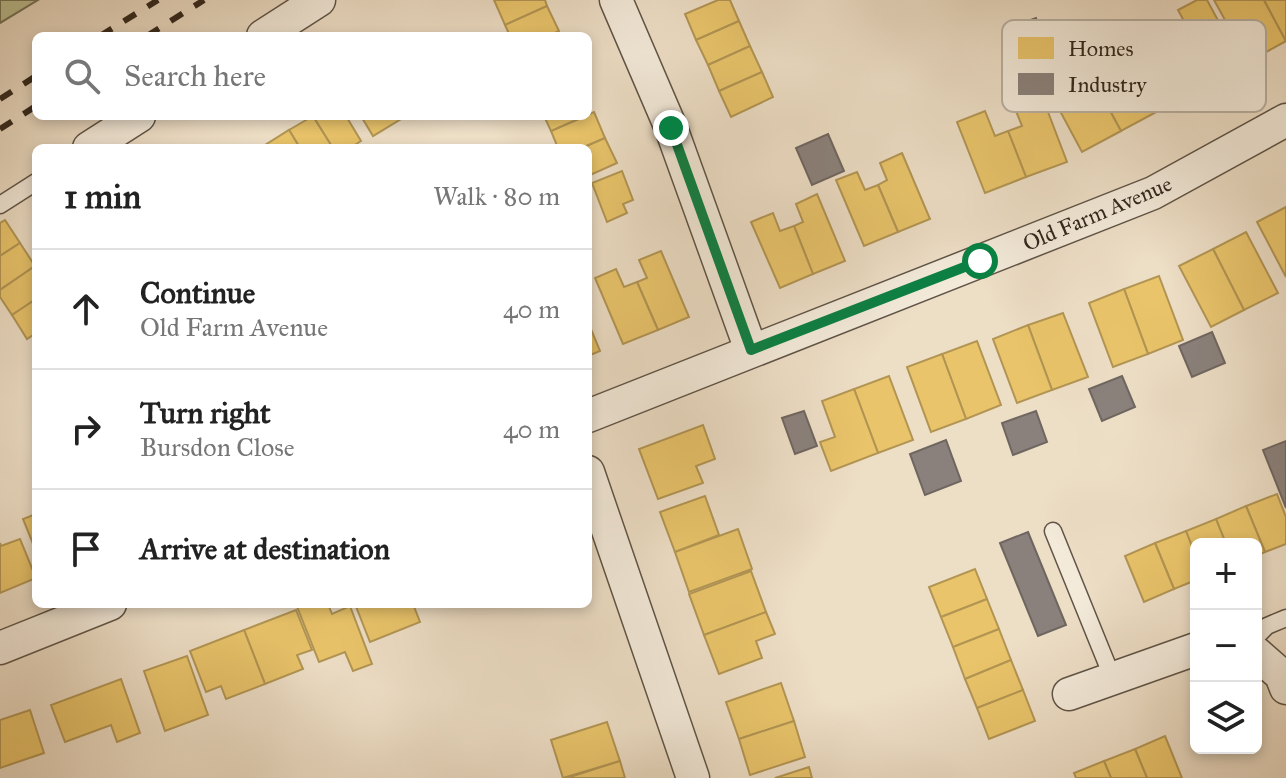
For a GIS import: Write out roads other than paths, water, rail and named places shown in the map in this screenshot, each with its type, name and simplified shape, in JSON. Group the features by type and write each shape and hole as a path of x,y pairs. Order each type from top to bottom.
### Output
{"street":[{"path":"269,32 319,0"},
{"path":"616,0 671,128 751,350"},
{"path":"95,144 133,120"},
{"name":"Old Farm Avenue","path":"592,414 1153,193 1286,120"},
{"path":"592,484 693,778"},
{"path":"0,648 100,608"},
{"path":"1069,694 1190,651"},
{"path":"1262,658 1281,675 1286,688"}],"lane":[{"path":"0,205 32,185"},
{"path":"1053,531 1113,679"},
{"path":"1262,631 1286,618"}],"railway":[{"path":"106,32 158,0"},
{"path":"153,32 204,0"},
{"path":"0,99 32,79"},
{"path":"0,129 32,109"}]}
